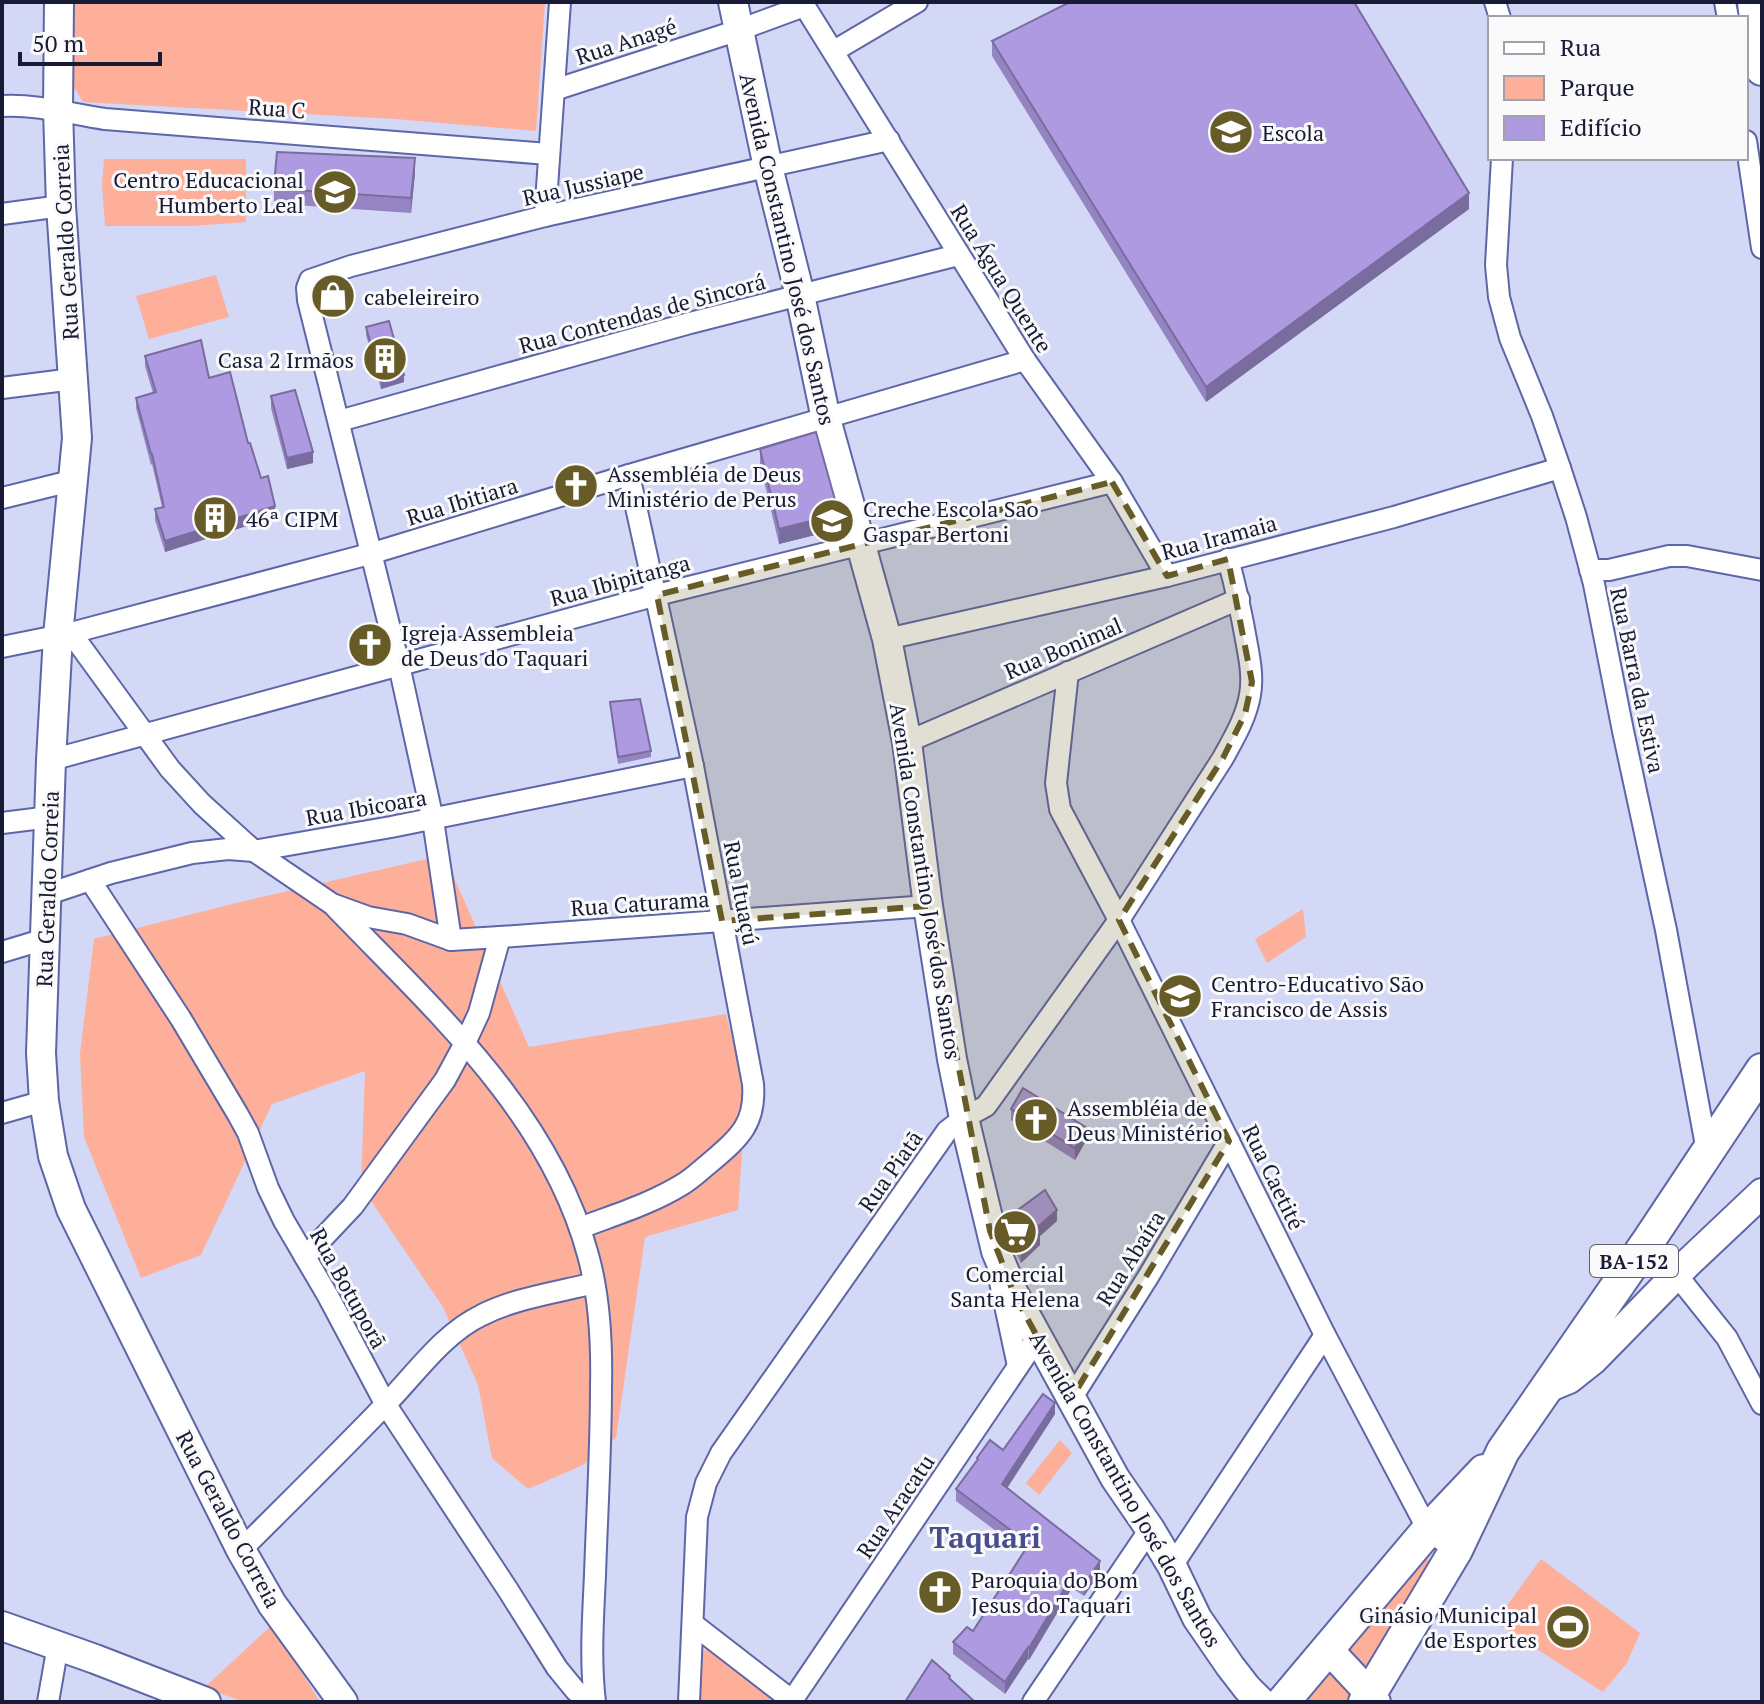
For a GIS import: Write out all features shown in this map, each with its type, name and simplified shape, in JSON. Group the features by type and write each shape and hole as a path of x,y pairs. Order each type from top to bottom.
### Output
{"main road":[{"path":"1754,2 1762,69"},
{"name":"BA-152","path":"1370,1699 1456,1550 1503,1451 1762,1070"},
{"name":"BA-152","path":"1283,1702 1428,1530 1503,1451"}],"street":[{"name":"Rua Geraldo Correia","path":"59,2 61,206 77,438 64,635 51,760 41,1053 44,1101 53,1156 71,1209 241,1550 272,1604 343,1702"},
{"path":"545,216 560,2"},
{"name":"Avenida Constantino José dos Santos","path":"733,2 826,419 887,639 907,742 952,1059 990,1231 1014,1294 1115,1478 1172,1566 1197,1618 1230,1666 1261,1702"},
{"path":"834,51 917,2"},
{"name":"Rua Anagé","path":"554,90 739,30 803,4"},
{"name":"Rua Água Quente","path":"803,4 1025,360 1112,482 1167,576"},
{"name":"Rua C","path":"2,106 58,109 105,119 548,154"},
{"name":"Rua Jussiape","path":"339,421 308,300 308,284 314,277 545,216 889,140"},
{"name":"Rua Barra da Estiva","path":"1502,160 1496,265 1499,297 1510,338 1560,468 1590,570 1666,930 1707,1151"},
{"path":"1756,162 1762,248"},
{"path":"2,214 61,206"},
{"name":"Rua Contendas de Sincorá","path":"339,421 690,323 958,255"},
{"name":"Rua Ibitiara","path":"2,647 64,635 373,553 1025,360"},
{"path":"2,388 73,379"},
{"path":"332,904 368,917 407,924 451,940 433,820 373,553 339,421"},
{"name":"Rua Iramaia","path":"887,639 1167,576 1394,517 1560,468"},
{"name":"Rua Ituaçú","path":"580,1228 660,1197 685,1183 733,1143 746,1127 754,1097 693,766 629,475"},
{"path":"2,498 75,480"},
{"name":"Rua Ibipitanga","path":"51,760 657,595 1112,482"},
{"path":"1590,570 1625,568 1669,556 1687,556 1762,570"},
{"name":"Rua Piatã","path":"689,1702 697,1517 706,1483 721,1453 947,1131 986,1106 1119,920 1223,758 1245,714 1251,694 1251,667 1239,599 1228,559"},
{"name":"Rua Bonimal","path":"907,742 1239,599"},
{"path":"64,635 170,769 202,804 254,851 332,904 465,1043 533,1130 559,1176 580,1228 600,1316 601,1388 591,1656 594,1702"},
{"name":"Rua Caetité","path":"1068,672 1056,783 1060,809 1119,920 1325,1335 1428,1530 1456,1550"},
{"name":"Rua Ibicoara","path":"48,894 152,861 192,853 228,849 254,851 433,820 693,766"},
{"path":"2,823 50,817"},
{"name":"Rua Botuporã","path":"90,880 181,1019 237,1113 284,1221 386,1405 557,1668 575,1690 594,1702"},
{"name":"Rua Caturama","path":"451,940 928,906"},
{"path":"305,1257 353,1206 445,1080 479,1013 500,937"},
{"path":"2,952 45,939"},
{"path":"2,1113 44,1101"},
{"name":"Rua Abaíra","path":"1071,1399 1229,1141"},
{"path":"1545,1389 1569,1379 1593,1360 1676,1274 1762,1193"},
{"path":"1001,1266 1000,1283 1018,1366"},
{"path":"1676,1274 1727,1338 1762,1404"},
{"path":"241,1550 462,1326 506,1306 594,1283"},
{"path":"1172,1566 1325,1335"},
{"name":"Rua Aracatu","path":"792,1702 1038,1337"},
{"path":"1033,1702 1150,1529"},
{"path":"693,1624 792,1702"},
{"path":"2,1626 206,1702"},
{"path":"48,1702 58,1645"},
{"path":"1328,1649 1370,1699"}],"highlighted area":[{"path":"1112,482 1167,576 1228,559 1252,682 1245,714 1223,758 1119,920 1229,1141 1071,1399 1014,1294 990,1231 928,906 722,921 657,595"}],"green space":[{"path":"73,2 545,2 536,131 395,119 83,102 69,79"},
{"path":"104,159 246,159 246,222 192,226 105,226"},
{"path":"216,275 229,317 149,339 136,296"},
{"path":"444,855 529,1047 726,1014 746,1094 738,1210 645,1237 616,1438 583,1465 528,1489 492,1458 478,1385 443,1307 361,1186 365,1071 272,1104 201,1255 141,1278 84,1137 80,1054 94,939"},
{"path":"1303,909 1306,937 1267,963 1255,939"},
{"path":"1060,1440 1072,1453 1039,1495 1026,1483"},
{"path":"1430,1559 1426,1574 1391,1639 1348,1702 1293,1702 1417,1561"},
{"name":"Ginásio Municipal de Esportes","path":"1541,1559 1640,1633 1627,1663 1603,1692 1495,1622"},
{"path":"272,1625 320,1702 245,1702 204,1688"},
{"path":"710,1647 774,1693 768,1702 697,1702 701,1657"}],"building":[{"name":"Escola","path":"1070,2 1354,2 1469,193 1206,387 992,41"},
{"path":"277,152 415,158 411,198 281,189 274,185"},
{"name":"Casa 2 Irmãos","path":"389,321 404,375 381,381 366,327"},
{"path":"201,340 209,378 230,372 248,443 261,478 268,476 275,506 165,541 155,509 164,507 136,398 156,392 145,356"},
{"path":"295,390 313,452 287,458 271,396"},
{"path":"816,432 839,514 779,529 760,449"},
{"path":"640,699 651,751 618,757 610,702"},
{"path":"1023,1088 1087,1128 1075,1148 1011,1109"},
{"path":"1045,1190 1057,1210 1039,1226 1040,1233 1021,1251 1008,1217"},
{"path":"1043,1394 1055,1403 1002,1484 1100,1561 1084,1585 1072,1576 1005,1682 953,1642 967,1627 973,1631 1029,1544 956,1489 990,1440 1003,1450"},
{"path":"932,1660 950,1676 975,1702 905,1702"}],"place":[{"name":"Escola","path":"1231,132"},
{"name":"Centro Educacional Humberto Leal","path":"335,192"},
{"name":"cabeleireiro","path":"333,296"},
{"name":"Casa 2 Irmãos","path":"385,359"},
{"name":"Assembléia de Deus Ministério de Perus","path":"576,486"},
{"name":"46ª CIPM","path":"215,518"},
{"name":"Creche Escola Sao Gaspar Bertoni","path":"832,521"},
{"name":"Igreja Assembleia de Deus do Taquari","path":"370,645"},
{"name":"Centro-Educativo São Francisco de Assis","path":"1180,996"},
{"name":"Assembléia de Deus Ministério","path":"1036,1120"},
{"name":"Comercial Santa Helena","path":"1015,1232"},
{"name":"Paroquia do Bom Jesus do Taquari","path":"940,1592"},
{"name":"Ginásio Municipal de Esportes","path":"1568,1627"}],"district":[{"name":"Taquari","path":"985,1537"}]}
